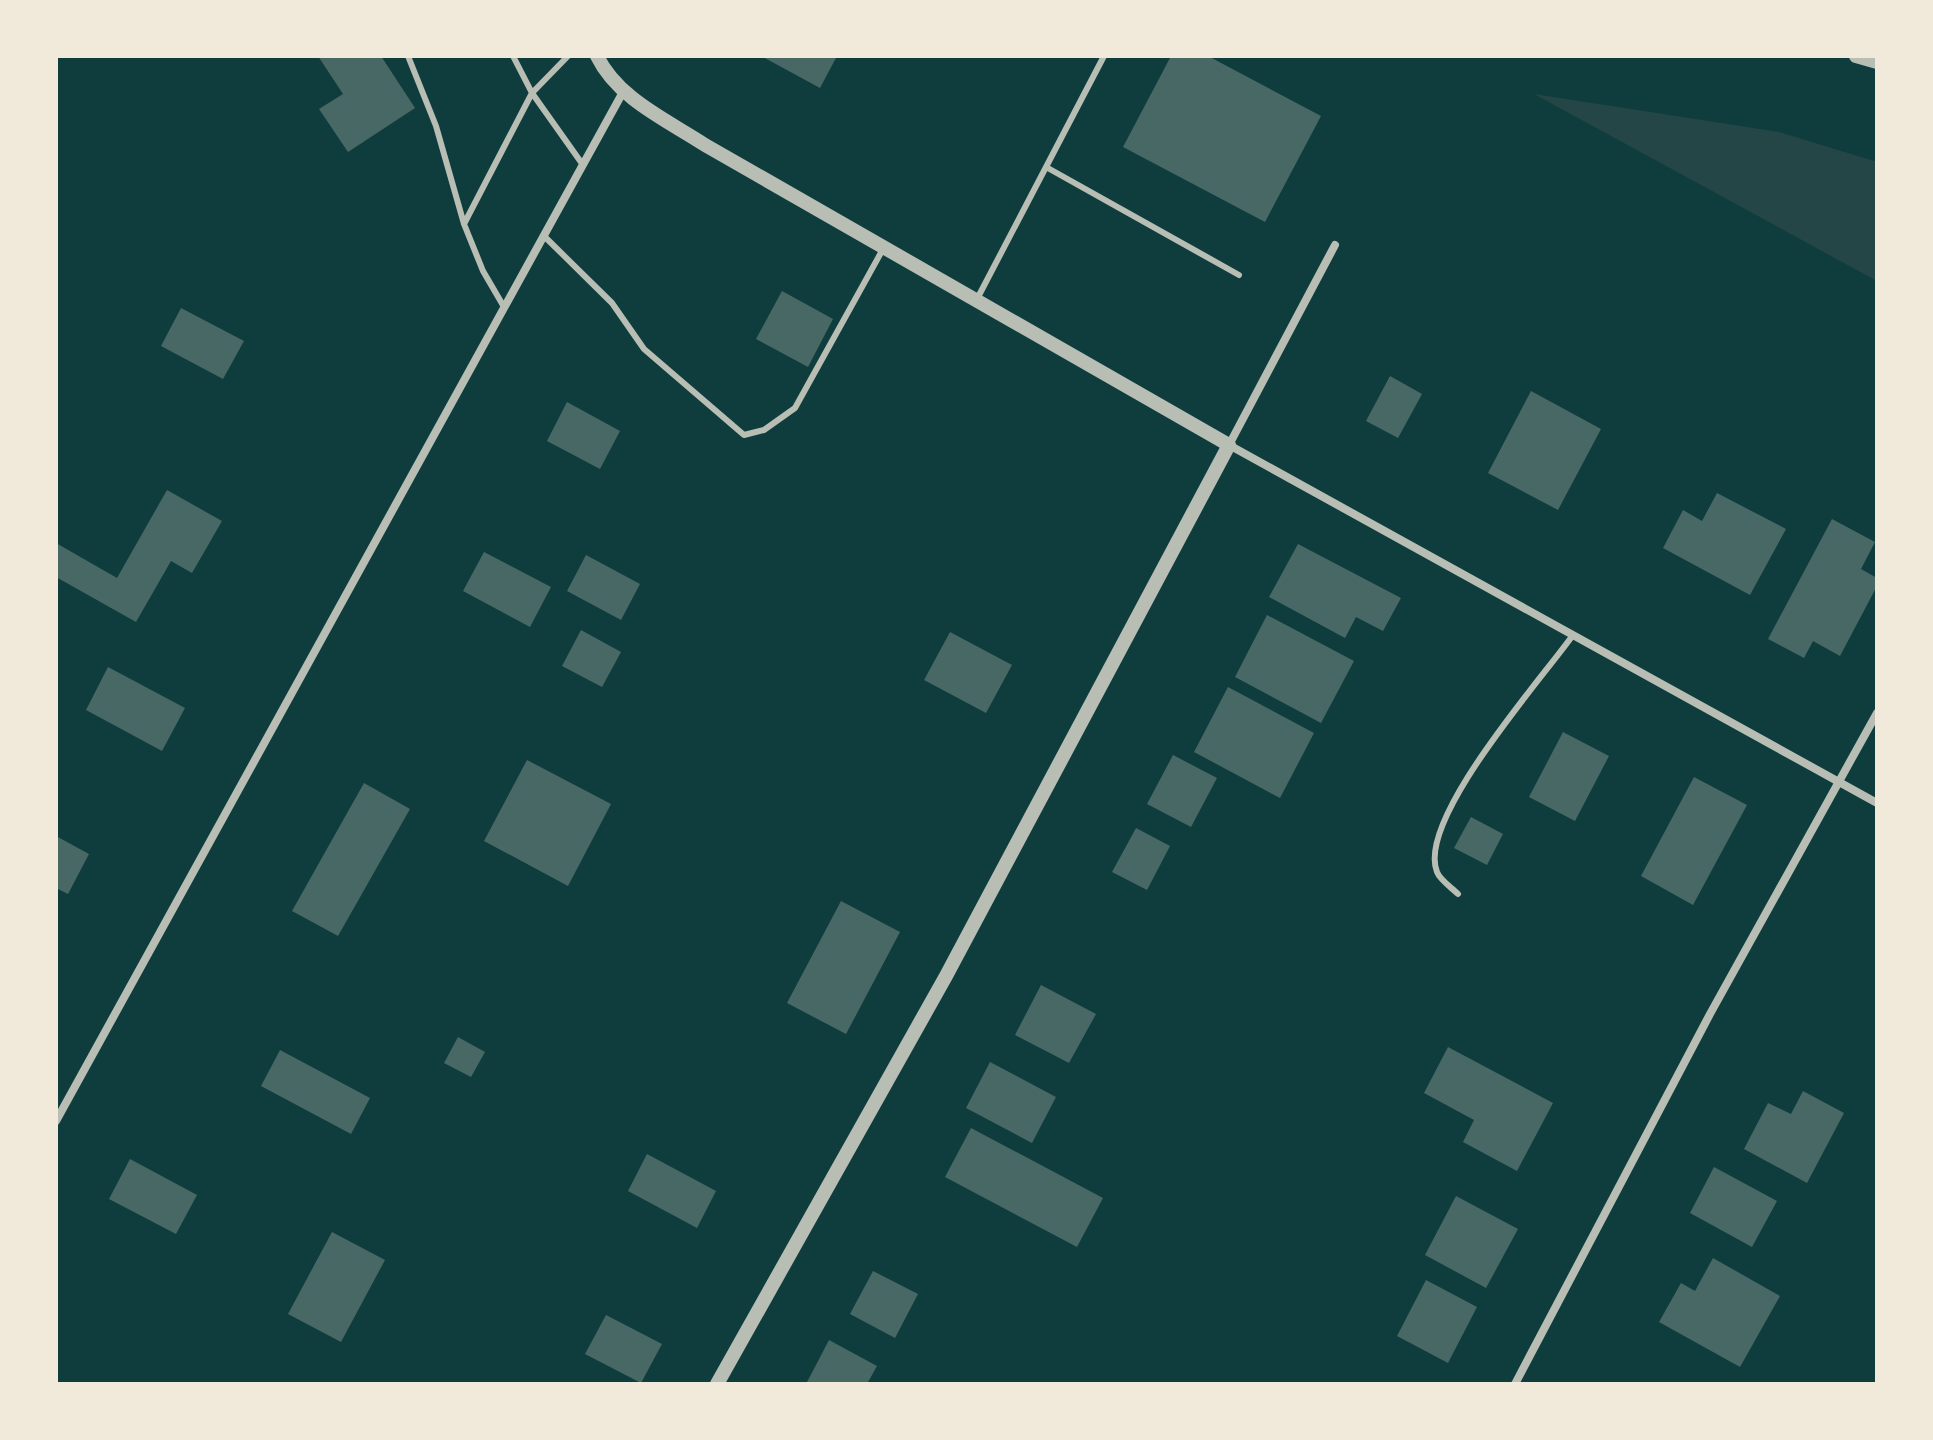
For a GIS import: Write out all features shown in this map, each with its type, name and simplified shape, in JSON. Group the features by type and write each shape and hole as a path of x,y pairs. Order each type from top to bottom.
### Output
{"street":[{"path":"597,56 623,92 705,145 1229,445 1877,803"},
{"path":"1856,56 1877,62"},
{"path":"56,1121 623,92"},
{"path":"717,1384 946,976 1335,245"},
{"path":"1515,1384 1710,1014 1877,713"}],"lane":[{"path":"408,56 436,126 464,224 483,271 504,307"},
{"path":"513,56 532,93 583,165"},
{"path":"464,224 532,93 568,56"},
{"path":"976,301 1104,56"},
{"path":"1046,167 1239,275"},
{"path":"544,236 612,303 644,349 744,435 764,430 795,408 884,247"},
{"path":"1458,894 1437,874 1433,853 1441,824 1470,772 1573,635"}],"shaded area":[{"path":"1534,94 1779,132 1877,162 1877,281"}],"building":[{"path":"318,56 381,56 415,108 348,152 319,109 343,94"},
{"path":"761,56 837,56 820,88"},
{"path":"1171,56 1208,56 1321,116 1265,222 1123,147"},
{"path":"782,291 833,319 808,367 756,339"},
{"path":"181,308 244,341 223,379 161,346"},
{"path":"1390,376 1422,394 1398,438 1366,421"},
{"path":"1531,391 1601,429 1558,510 1488,473"},
{"path":"567,402 620,431 600,469 547,441"},
{"path":"167,490 222,521 192,573 171,561 136,622 56,577 56,543 117,578"},
{"path":"1717,493 1786,529 1750,595 1663,548 1683,510 1702,521"},
{"path":"1832,519 1875,542 1861,569 1877,578 1877,586 1840,656 1813,641 1804,658 1768,639"},
{"path":"1298,544 1401,598 1383,631 1356,617 1345,638 1269,597"},
{"path":"484,552 551,587 530,627 463,591"},
{"path":"586,555 640,584 621,620 567,591"},
{"path":"1267,615 1354,661 1321,723 1235,677"},
{"path":"581,630 621,652 602,687 562,666"},
{"path":"950,632 1012,665 986,713 924,680"},
{"path":"108,667 185,708 162,751 86,710"},
{"path":"1228,687 1314,733 1280,798 1194,752"},
{"path":"1563,732 1609,756 1575,821 1529,797"},
{"path":"1173,755 1217,778 1191,827 1147,804"},
{"path":"527,760 611,804 568,886 484,841"},
{"path":"1694,777 1747,805 1693,905 1641,876"},
{"path":"364,783 410,809 338,936 292,911"},
{"path":"1471,817 1503,834 1487,865 1454,848"},
{"path":"1136,828 1170,846 1147,890 1112,872"},
{"path":"56,836 89,854 68,894 56,888"},
{"path":"841,901 900,932 846,1034 787,1003"},
{"path":"1041,985 1096,1014 1069,1063 1015,1035"},
{"path":"458,1037 485,1052 471,1077 444,1063"},
{"path":"1448,1047 1553,1103 1517,1171 1463,1142 1474,1120 1424,1093"},
{"path":"280,1050 370,1098 351,1134 261,1086"},
{"path":"990,1062 1056,1097 1032,1143 966,1108"},
{"path":"1803,1091 1844,1113 1807,1183 1744,1149 1768,1103 1791,1114"},
{"path":"971,1128 1103,1198 1077,1247 945,1177"},
{"path":"647,1154 716,1191 697,1228 628,1191"},
{"path":"130,1159 197,1195 176,1234 109,1199"},
{"path":"1714,1167 1777,1201 1752,1247 1690,1213"},
{"path":"1456,1196 1518,1229 1486,1288 1425,1255"},
{"path":"332,1232 385,1260 341,1342 288,1314"},
{"path":"1713,1258 1780,1296 1740,1367 1659,1322 1681,1283 1695,1291"},
{"path":"873,1271 918,1294 895,1338 850,1314"},
{"path":"1426,1280 1477,1307 1448,1363 1397,1336"},
{"path":"606,1315 662,1344 641,1383 585,1354"},
{"path":"829,1340 877,1366 867,1384 806,1384"}]}
